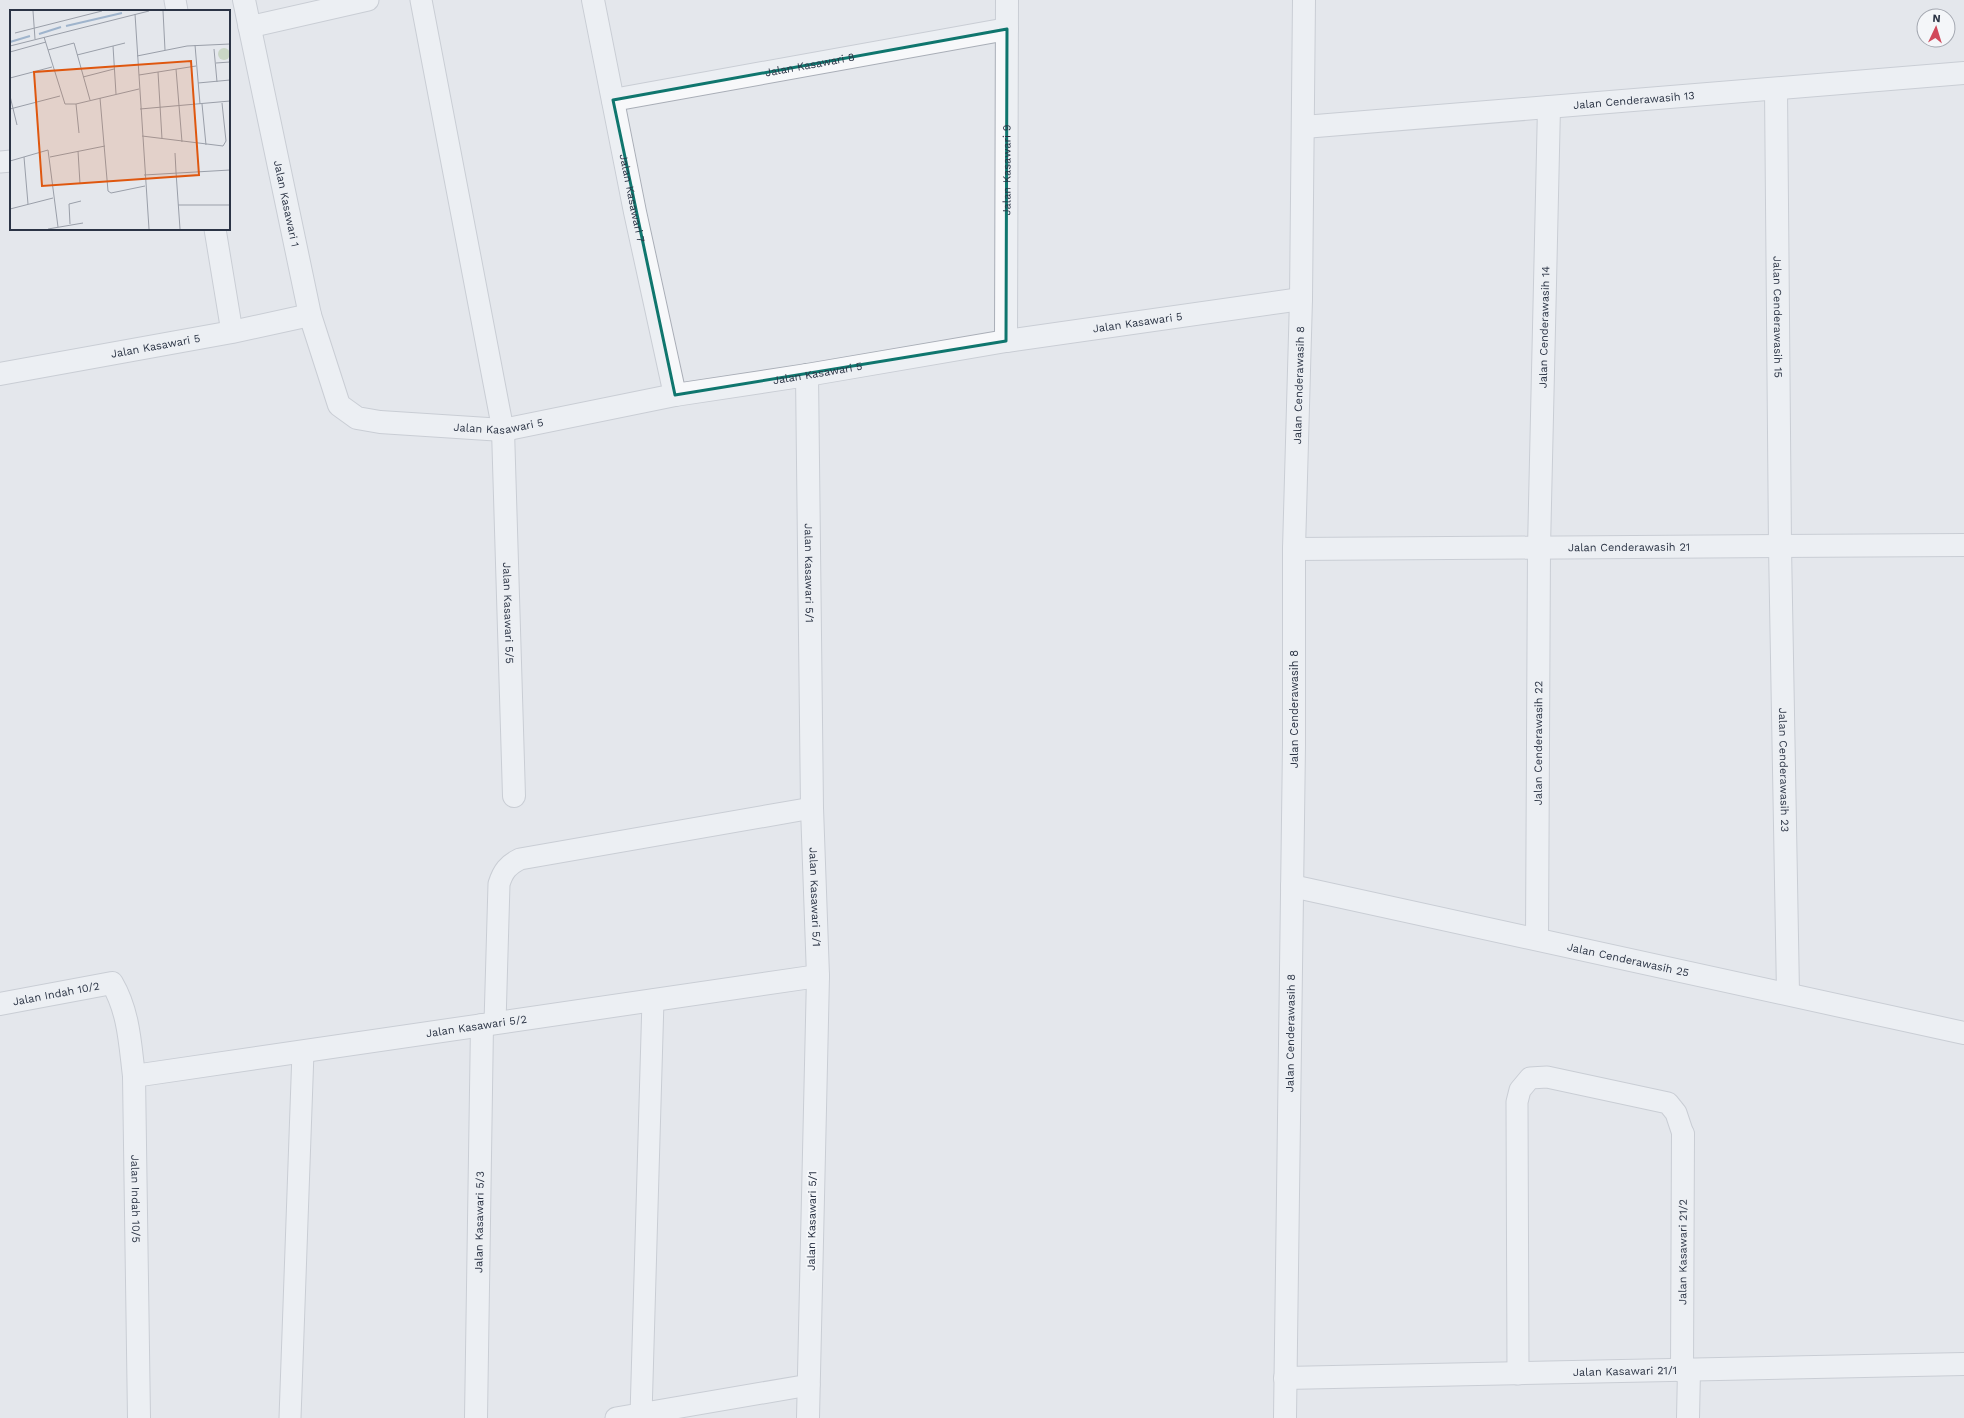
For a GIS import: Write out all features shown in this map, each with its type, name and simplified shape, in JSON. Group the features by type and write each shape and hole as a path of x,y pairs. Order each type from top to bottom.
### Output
{"street":[{"name":"Jalan Kasawari 1","path":"244,0 310,315 339,405"},
{"name":"Jalan Kasawari 7","path":"593,0 675,395"},
{"name":"Jalan Kasawari 9","path":"1006,341 1007,0"},
{"name":"Jalan Cenderawasih 8","path":"1285,1418 1292,886 1294,549 1301,299 1304,127 1304,0"},
{"name":"Jalan Kasawari 8","path":"613,100 1007,29"},
{"name":"Jalan Cenderawasih 13","path":"1304,127 1964,73"},
{"name":"Jalan Cenderawasih 15","path":"1776,89 1780,546"},
{"name":"Jalan Cenderawasih 14","path":"1539,548 1549,107"},
{"name":"Jalan Kasawari 5","path":"339,405 357,418 380,422 503,430 675,395 807,375 1006,341 1301,299"},
{"name":"Jalan Kasawari 5","path":"0,374 232,332 310,315"},
{"name":"Jalan Kasawari 5/1","path":"807,375 812,808 818,976 808,1418"},
{"name":"Jalan Kasawari 5/5","path":"503,430 514,796"},
{"name":"Jalan Cenderawasih 21","path":"1294,549 1964,545"},
{"name":"Jalan Cenderawasih 23","path":"1780,546 1788,993"},
{"name":"Jalan Cenderawasih 22","path":"1537,939 1539,548"},
{"name":"Jalan Cenderawasih 25","path":"1292,886 1788,993 1964,1033"},
{"name":"Jalan Kasawari 5/2","path":"134,1076 818,976"},
{"name":"Jalan Indah 10/2","path":"0,1004 112,983"},
{"name":"Jalan Indah 10/5","path":"112,983 119,996 127,1020 134,1076 139,1418"},
{"name":"Jalan Kasawari 5/3","path":"476,1418 489,1024"},
{"name":"Jalan Kasawari 21/2","path":"1683,1134 1685,1371 1688,1418"},
{"name":"Jalan Kasawari 21/1","path":"1285,1378 1685,1371 1964,1364"}],"lane":[{"path":"175,0 177,10"},
{"path":"249,28 368,0"},
{"path":"421,0 503,430"},
{"path":"0,162 10,160"},
{"path":"215,230 232,332"},
{"path":"489,1024 499,884 502,874 509,865 520,860 812,808"},
{"path":"641,1415 653,1000"},
{"path":"290,1418 303,1052"},
{"path":"1518,1374 1516,1102 1520,1090 1530,1078 1547,1077 1668,1103 1676,1113 1683,1134"},
{"path":"616,1418 641,1415 809,1385"}],"highlighted area":[{"path":"1007,29 1006,341 675,395 613,100"}]}
